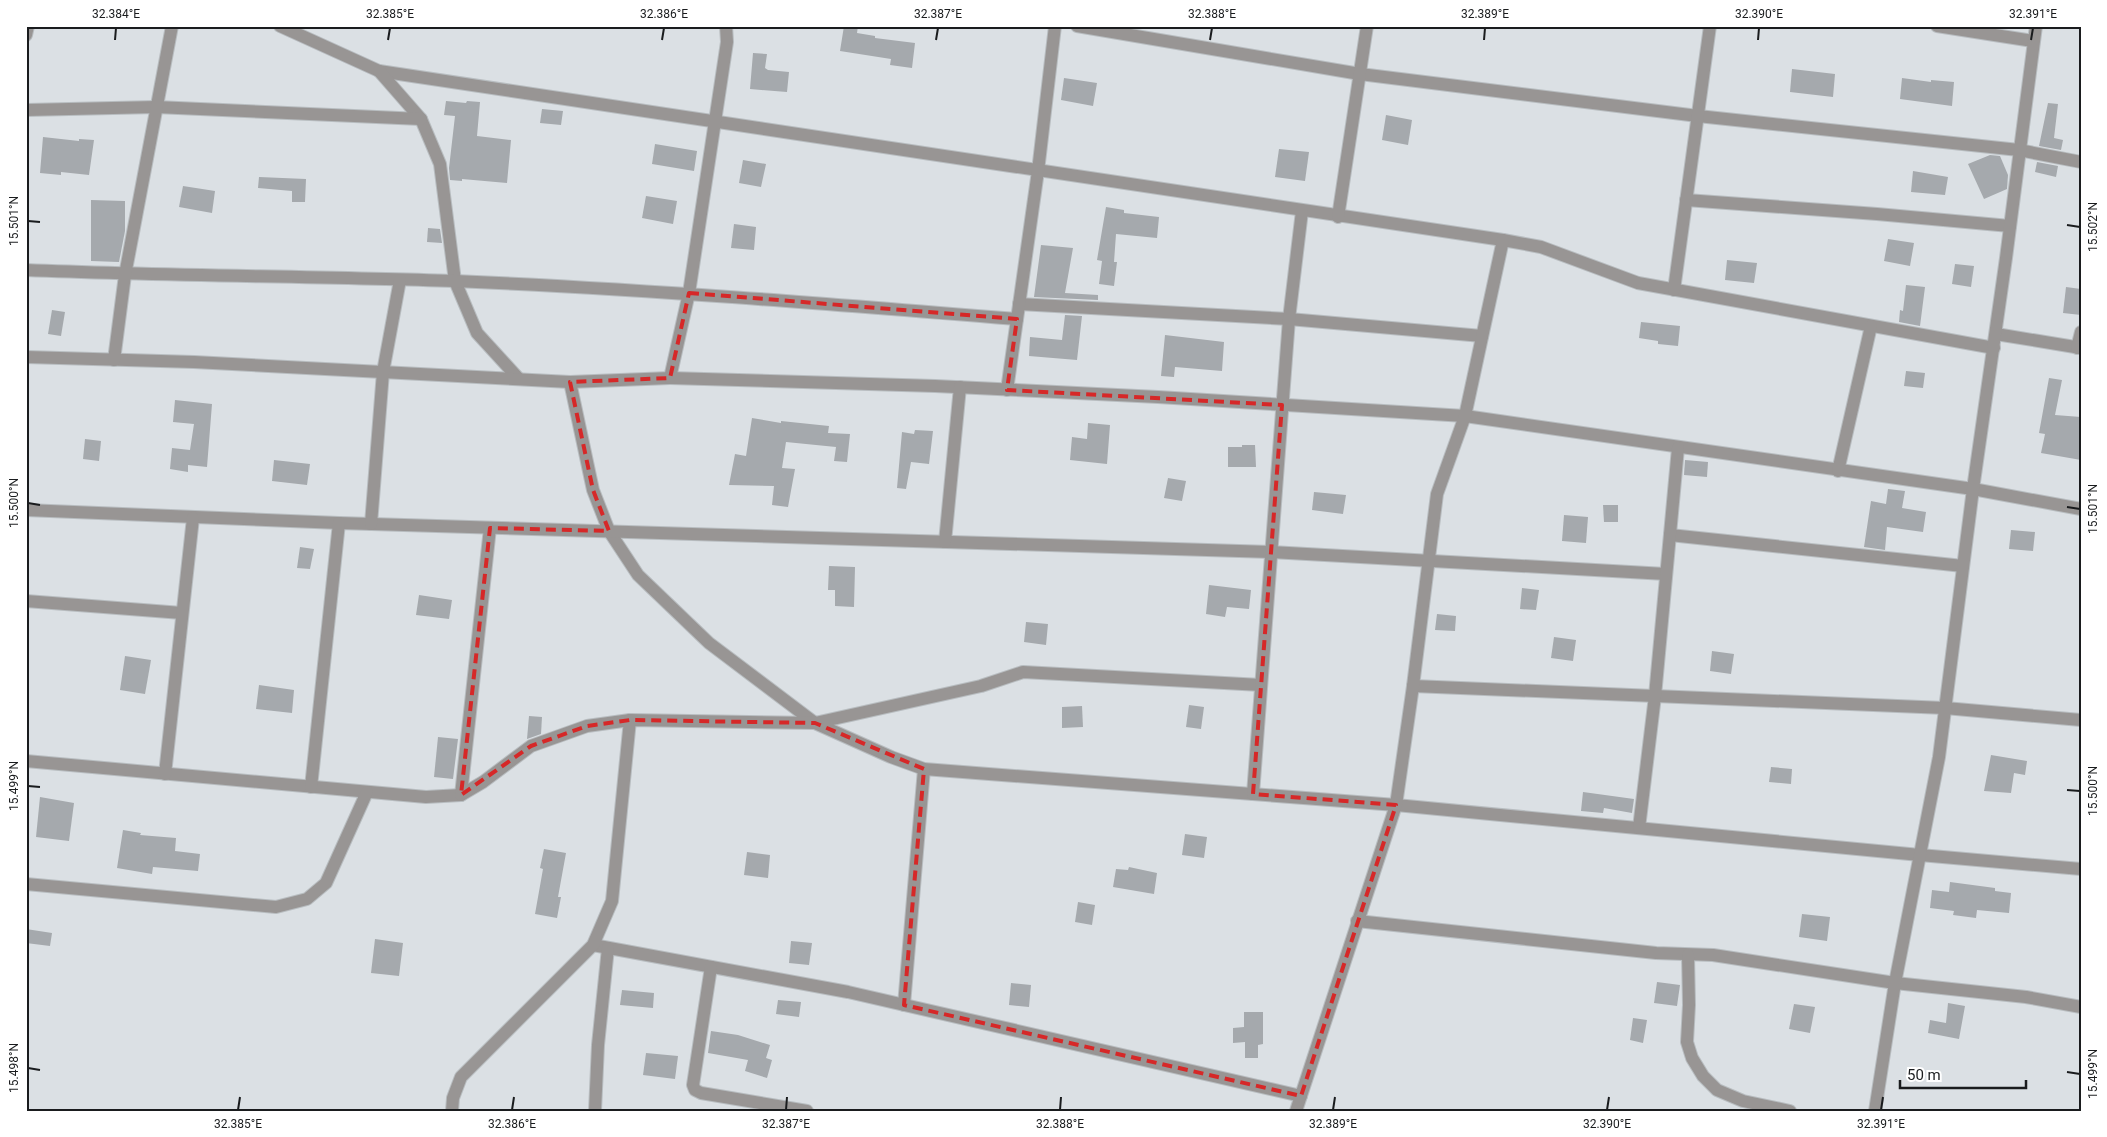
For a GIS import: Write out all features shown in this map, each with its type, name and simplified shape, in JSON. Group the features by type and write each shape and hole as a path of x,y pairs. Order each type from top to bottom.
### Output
{"street":[{"path":"26,35 28,26"},
{"path":"114,360 125,274 172,26"},
{"path":"280,26 379,71 1503,240 1541,247 1638,283 1994,348"},
{"path":"670,378 689,293 713,122 727,42 726,26"},
{"path":"1007,390 1038,171 1055,26"},
{"path":"1077,26 1360,74 1698,116 2019,150 2081,162"},
{"path":"1338,216 1367,26"},
{"path":"1674,290 1710,26"},
{"path":"1937,26 2034,41"},
{"path":"1875,1111 1895,983 1939,757 1973,489 1996,334 2036,26"},
{"path":"379,71 421,119 440,164 455,281 477,333 519,379"},
{"path":"26,110 156,107 421,119"},
{"path":"1686,200 2010,226"},
{"path":"1253,794 1289,319 1302,211"},
{"path":"1296,1111 1396,805 1437,494 1465,416 1503,240"},
{"path":"26,270 455,281 689,293 1017,319"},
{"path":"371,524 382,372 400,280"},
{"path":"1019,304 1289,319 1482,336"},
{"path":"1838,471 1870,326"},
{"path":"1996,334 2079,348 2081,332"},
{"path":"26,357 570,382 670,378 960,387 1465,416 1973,489 2081,509"},
{"path":"570,382 593,490 609,532 638,575 709,643 815,723 891,757 924,769 1396,805 1920,856 2081,869"},
{"path":"946,542 960,387"},
{"path":"1639,828 1655,696 1678,448"},
{"path":"26,510 339,523 1271,552 1666,574"},
{"path":"165,774 192,518"},
{"path":"311,787 339,523"},
{"path":"461,795 490,528"},
{"path":"1670,534 1963,566"},
{"path":"26,601 182,613"},
{"path":"26,762 426,797 461,795 483,782 531,746 587,726 630,720 815,723 980,686 1023,672 1261,685"},
{"path":"1413,686 1945,708 2081,720"},
{"path":"452,1111 453,1098 461,1077 593,946 612,901 630,720"},
{"path":"904,1005 924,769"},
{"path":"26,884 276,907 307,898 326,883 367,792"},
{"path":"1358,921 1656,953 1713,956 1895,983 2026,997 2081,1006"},
{"path":"593,946 848,992 1301,1096"},
{"path":"595,1111 598,1045 608,948"},
{"path":"1688,954 1688,1042 1692,1058 1704,1076 1717,1090 1743,1102 1790,1111"},
{"path":"710,966 693,1085 695,1090 701,1093 808,1111"}],"highlighted area":[{"path":"689,293 1017,319 1007,390 1282,405 1253,794 1396,805 1301,1096 904,1005 924,769 815,723 630,720 587,726 531,746 461,795 490,528 609,531 593,490 570,382 670,378"}],"building":[{"path":"844,26 858,26 857,33 875,36 875,38 915,43 912,68 890,65 891,59 840,51"},
{"path":"753,53 767,54 765,68 768,70 789,72 787,92 750,89"},
{"path":"1792,69 1835,74 1833,97 1790,92"},
{"path":"1064,78 1097,83 1093,106 1061,100"},
{"path":"1902,78 1931,82 1931,80 1954,82 1952,106 1900,99"},
{"path":"446,101 480,102 477,136 511,140 507,183 462,179 462,181 450,180 449,168 455,116 444,115"},
{"path":"2048,103 2058,104 2054,138 2063,140 2061,150 2039,146"},
{"path":"542,109 563,111 561,125 540,123"},
{"path":"1386,115 1412,120 1408,145 1382,140"},
{"path":"43,137 79,141 79,139 94,140 89,175 61,172 61,175 40,173"},
{"path":"655,144 697,151 694,171 652,164"},
{"path":"1279,149 1309,152 1305,181 1275,177"},
{"path":"1990,155 2000,156 2008,175 2007,189 1984,199 1968,164"},
{"path":"743,160 766,164 761,187 739,183"},
{"path":"2037,162 2058,166 2056,177 2035,172"},
{"path":"1913,171 1948,177 1945,195 1911,192"},
{"path":"259,177 306,179 305,202 292,202 292,191 258,188"},
{"path":"183,186 215,191 212,213 179,207"},
{"path":"646,196 677,201 673,224 642,218"},
{"path":"91,200 125,201 125,231 119,262 91,261"},
{"path":"1106,207 1124,210 1124,213 1159,217 1157,238 1116,234 1114,262 1117,262 1114,286 1099,284 1102,261 1097,260"},
{"path":"734,224 756,227 754,250 731,248"},
{"path":"428,228 440,229 442,243 427,242"},
{"path":"1888,239 1914,243 1910,266 1884,261"},
{"path":"1041,245 1073,248 1065,293 1098,295 1098,300 1034,297"},
{"path":"1727,260 1757,263 1754,283 1725,280"},
{"path":"1955,264 1974,266 1971,287 1952,284"},
{"path":"1906,285 1925,287 1920,326 1899,322 1900,310 1903,311"},
{"path":"2066,287 2081,289 2081,315 2063,313"},
{"path":"52,310 65,312 61,336 48,334"},
{"path":"1065,315 1082,316 1077,360 1029,356 1030,337 1062,340"},
{"path":"1641,322 1680,326 1678,346 1658,344 1658,341 1639,338"},
{"path":"1165,335 1224,342 1222,371 1175,367 1174,377 1161,376"},
{"path":"1906,371 1925,373 1923,388 1904,386"},
{"path":"2049,378 2062,380 2055,415 2081,417 2081,460 2041,453 2045,434 2039,433"},
{"path":"175,400 212,404 207,467 188,465 188,472 170,469 172,448 190,450 194,424 173,422"},
{"path":"752,418 781,423 781,421 829,426 828,433 850,434 847,462 834,461 836,447 786,442 782,468 795,469 788,507 772,505 774,486 729,485 735,454 746,456"},
{"path":"1088,423 1110,425 1107,464 1070,460 1072,437 1087,439"},
{"path":"915,430 933,431 929,464 911,462 906,489 897,488 902,432 914,434"},
{"path":"85,439 101,441 99,461 83,459"},
{"path":"1242,445 1255,445 1256,467 1228,467 1228,447 1242,447"},
{"path":"274,460 310,464 307,485 272,481"},
{"path":"1685,460 1708,462 1707,477 1684,475"},
{"path":"1168,478 1186,481 1182,501 1164,498"},
{"path":"1888,489 1905,491 1902,508 1926,512 1923,532 1887,527 1885,550 1864,547 1871,501 1886,504"},
{"path":"1314,492 1346,495 1343,514 1312,510"},
{"path":"1603,505 1618,505 1618,522 1604,522"},
{"path":"1564,515 1588,517 1586,543 1562,541"},
{"path":"2011,530 2035,532 2033,551 2009,549"},
{"path":"300,547 314,549 310,569 297,568"},
{"path":"829,566 855,567 854,607 835,606 835,590 828,590"},
{"path":"1209,585 1251,590 1249,609 1227,607 1225,617 1206,614"},
{"path":"1522,588 1539,590 1536,610 1520,609"},
{"path":"419,595 452,600 449,619 416,615"},
{"path":"1437,614 1456,616 1455,631 1435,630"},
{"path":"1026,622 1048,624 1046,645 1024,642"},
{"path":"1554,637 1576,640 1573,661 1551,658"},
{"path":"1712,651 1734,654 1731,674 1710,671"},
{"path":"125,656 151,660 145,694 120,690"},
{"path":"259,685 294,690 292,713 256,709"},
{"path":"1189,705 1204,707 1201,729 1186,727"},
{"path":"1082,706 1083,727 1062,728 1062,707"},
{"path":"529,716 542,717 541,734 527,739"},
{"path":"438,737 458,739 453,779 434,777"},
{"path":"1991,755 2027,761 2025,775 2014,773 2011,793 1984,791"},
{"path":"1771,767 1792,769 1791,784 1769,782"},
{"path":"1583,792 1634,799 1632,813 1604,808 1603,813 1581,811"},
{"path":"40,797 74,803 69,841 36,837"},
{"path":"123,830 141,833 140,835 176,838 175,851 200,854 198,871 153,867 152,874 117,868"},
{"path":"1185,834 1207,837 1204,858 1182,855"},
{"path":"544,849 566,853 558,897 561,897 557,918 535,914 543,869 540,868"},
{"path":"747,852 770,855 768,878 744,875"},
{"path":"1129,867 1157,873 1154,894 1113,887 1116,869 1128,870"},
{"path":"1950,882 1995,888 1995,891 2011,893 2009,913 1977,910 1976,918 1953,915 1954,911 1930,908 1932,890 1949,892"},
{"path":"1078,902 1095,905 1092,925 1075,922"},
{"path":"1802,914 1830,917 1827,941 1799,937"},
{"path":"26,929 52,933 50,946 26,943"},
{"path":"375,939 403,943 399,976 371,973"},
{"path":"791,941 812,943 809,965 789,963"},
{"path":"1657,982 1680,985 1677,1006 1654,1003"},
{"path":"1011,983 1031,985 1029,1007 1009,1005"},
{"path":"622,990 654,993 653,1008 620,1005"},
{"path":"778,1000 801,1002 799,1017 776,1014"},
{"path":"1948,1003 1965,1006 1959,1039 1928,1033 1930,1020 1946,1023"},
{"path":"1794,1004 1815,1007 1810,1033 1789,1029"},
{"path":"1244,1012 1263,1012 1263,1044 1258,1045 1258,1058 1245,1058 1245,1042 1233,1043 1233,1028 1244,1027"},
{"path":"1633,1018 1647,1020 1643,1043 1630,1040"},
{"path":"711,1031 738,1035 770,1045 766,1058 772,1060 767,1078 745,1071 748,1060 708,1053"},
{"path":"646,1053 678,1056 675,1079 643,1075"}]}
